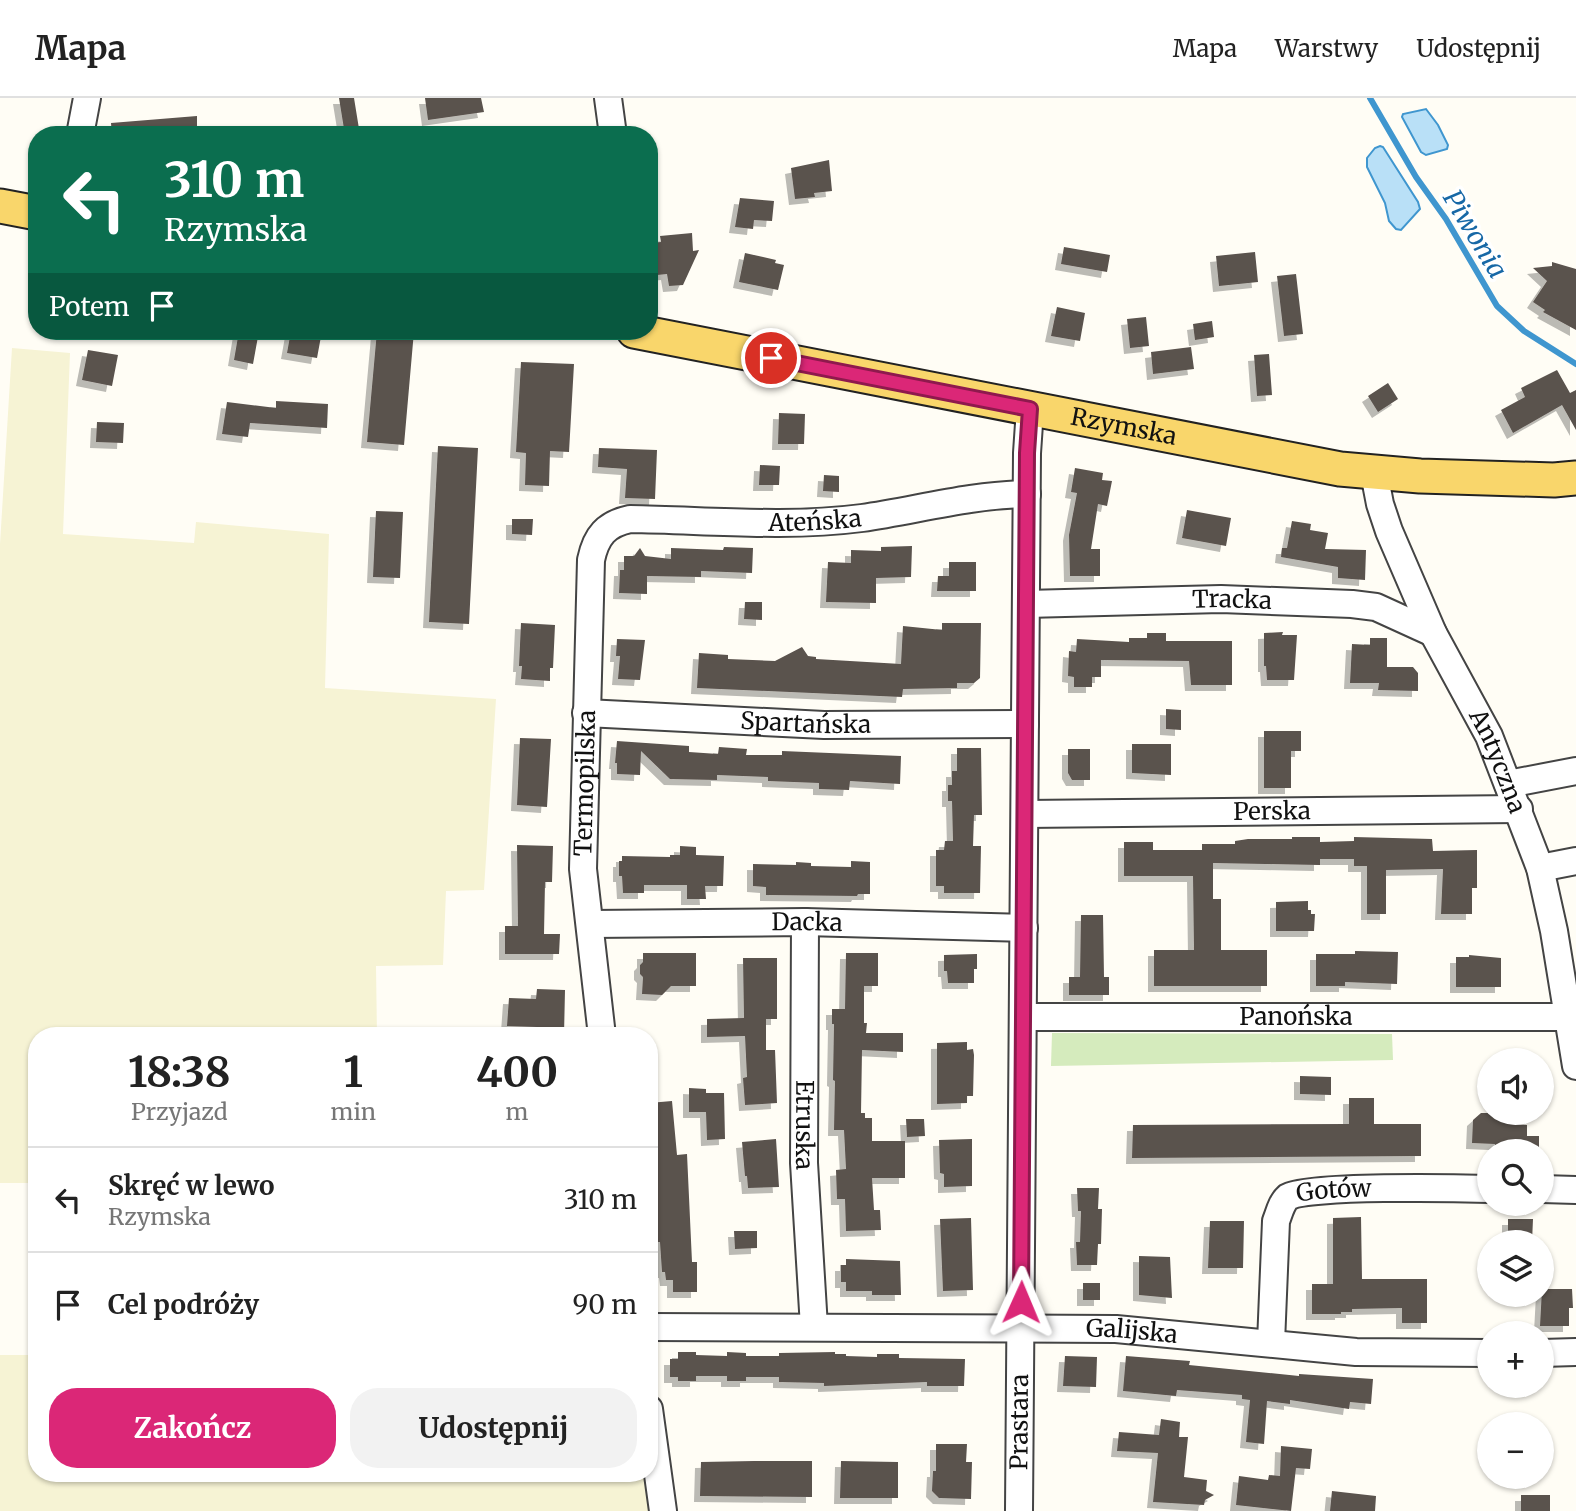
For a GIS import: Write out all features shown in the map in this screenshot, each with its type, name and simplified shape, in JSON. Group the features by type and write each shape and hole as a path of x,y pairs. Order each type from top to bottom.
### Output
{"main road":[{"path":"0,206 28,211"},
{"name":"Rzymska","path":"658,336 1304,463 1374,473 1504,480 1576,478"}],"street":[{"path":"82,126 87,98"},
{"path":"608,98 611,126"},
{"name":"Prastara","path":"1019,1511 1027,494 1030,409"},
{"name":"Antyczna","path":"1374,473 1389,531 1433,633 1489,736 1540,868 1554,931 1576,1066"},
{"name":"Ateńska","path":"602,531 615,522 630,519 771,522 839,520 995,495 1027,494"},
{"name":"Termopilska","path":"601,1027 583,869 592,560 594,545 602,531"},
{"name":"Tracka","path":"1026,604 1222,599 1352,604 1376,607 1433,633"},
{"name":"Spartańska","path":"586,713 824,725 1025,724"},
{"path":"1508,784 1576,771"},
{"name":"Perska","path":"1024,814 1518,809"},
{"path":"1540,868 1576,861"},
{"name":"Dacka","path":"590,924 805,922 1024,928"},
{"name":"Etruska","path":"805,922 804,1163 814,1327"},
{"name":"Panońska","path":"1023,1017 1568,1017"},
{"name":"Gotów","path":"1271,1343 1276,1221 1288,1198 1313,1192 1477,1189"},
{"path":"1554,1189 1576,1190"},
{"name":"Galijska","path":"658,1327 1116,1329 1356,1352 1477,1353"},
{"path":"1554,1353 1576,1352"},
{"path":"658,1475 663,1511"}],"shaded area":[{"path":"12,348 70,353 63,534 194,543 196,522 329,534 325,688 496,699 484,890 446,891 443,965 376,966 377,1027 28,1027 28,1183 0,1183 0,544"},
{"path":"0,1355 28,1355 28,1482 648,1482 653,1511 0,1511"}],"green space":[{"path":"1052,1033 1392,1034 1393,1060 1051,1066"}],"water":[{"path":"1426,109 1448,145 1447,149 1426,155 1421,152 1402,117 1403,114"},
{"path":"1380,146 1420,209 1401,230 1396,229 1389,221 1385,203 1367,167 1367,158"}],"building":[{"path":"339,98 354,98 359,126 344,126"},
{"path":"425,98 481,98 484,112 428,120"},
{"path":"197,116 197,126 111,126 111,123"},
{"path":"829,160 832,191 814,193 815,197 795,199 791,168"},
{"path":"740,198 774,201 772,221 754,220 753,229 735,227"},
{"path":"692,233 693,251 699,250 683,285 669,286 667,274 658,275 660,236"},
{"path":"1064,247 1110,255 1107,272 1061,264"},
{"path":"1255,252 1258,282 1219,286 1216,256"},
{"path":"745,253 776,260 775,263 784,265 778,290 739,282"},
{"path":"1552,262 1576,269 1576,330 1543,312 1545,310 1533,302 1547,281 1533,268 1552,266"},
{"path":"1296,274 1303,334 1284,336 1277,276"},
{"path":"1057,307 1085,313 1080,341 1051,336"},
{"path":"1146,317 1149,346 1130,348 1127,319"},
{"path":"1212,321 1214,337 1195,340 1193,324"},
{"path":"237,340 257,340 253,364 234,360"},
{"path":"289,340 320,340 317,358 287,353"},
{"path":"376,340 413,340 404,445 367,442"},
{"path":"1191,347 1194,369 1153,374 1151,352"},
{"path":"88,350 118,355 112,386 82,380"},
{"path":"1269,354 1272,395 1257,396 1254,355"},
{"path":"521,362 574,364 569,452 550,451 549,486 525,485 526,453 516,452"},
{"path":"1557,370 1570,393 1576,390 1576,430 1562,405 1513,433 1501,410 1525,397 1521,388"},
{"path":"1388,383 1398,399 1378,412 1368,396"},
{"path":"276,401 328,404 327,428 250,423 248,437 222,434 227,402 276,408"},
{"path":"779,413 805,414 804,444 778,444"},
{"path":"97,422 124,423 123,443 96,442"},
{"path":"438,446 478,448 469,624 429,622"},
{"path":"599,448 657,450 655,499 625,498 627,469 598,467"},
{"path":"760,465 780,466 779,485 759,485"},
{"path":"1075,468 1103,473 1102,480 1112,481 1107,506 1098,504 1091,549 1100,549 1100,576 1070,576 1069,535 1077,493 1071,492"},
{"path":"824,475 839,476 839,492 823,491"},
{"path":"1187,510 1231,518 1226,546 1182,538"},
{"path":"376,511 403,512 400,578 373,577"},
{"path":"512,519 533,519 532,535 512,534"},
{"path":"1292,521 1311,524 1310,530 1328,533 1325,549 1366,550 1365,580 1338,578 1338,567 1281,557 1282,548 1287,548"},
{"path":"912,546 911,577 876,578 876,603 826,602 828,562 851,563 851,550 881,551 881,547"},
{"path":"724,547 753,548 752,573 701,571 701,577 647,576 647,594 619,593 624,556 634,556 640,548 645,556 671,559 671,548 723,550"},
{"path":"949,562 976,562 976,591 937,591 938,576 949,576"},
{"path":"745,602 762,602 762,620 744,619"},
{"path":"521,623 555,625 550,681 521,679"},
{"path":"942,623 981,623 980,678 974,683 957,683 957,688 903,689 902,697 697,688 699,653 728,655 728,659 775,661 802,647 808,656 816,659 901,664 903,626 942,630"},
{"path":"1283,632 1282,635 1297,635 1294,680 1267,680 1264,666 1264,633"},
{"path":"1147,633 1166,633 1166,641 1232,641 1232,685 1191,685 1189,661 1101,660 1101,677 1092,677 1092,687 1074,687 1074,677 1068,676 1069,651 1076,652 1077,639 1129,642 1129,638 1147,638"},
{"path":"1370,638 1387,638 1387,667 1413,667 1418,673 1418,691 1378,690 1379,683 1350,683 1352,644 1370,645"},
{"path":"617,639 645,640 640,680 618,679 620,656 616,656"},
{"path":"1166,709 1181,710 1181,730 1166,729"},
{"path":"1264,731 1301,731 1301,751 1291,751 1291,788 1264,788"},
{"path":"520,738 551,739 547,807 517,805"},
{"path":"617,741 689,746 689,752 718,754 719,747 747,749 746,755 782,755 782,751 901,756 900,784 850,781 849,790 819,789 819,783 768,781 768,777 717,775 717,780 670,779 641,751 640,775 617,774"},
{"path":"1132,744 1171,744 1171,775 1132,773"},
{"path":"957,748 981,748 982,815 974,815 973,846 981,846 980,893 944,893 944,886 936,886 936,850 944,850 945,841 953,841 952,801 948,801 948,785 952,785 952,771 957,771"},
{"path":"1068,749 1090,749 1090,780 1072,780 1068,773"},
{"path":"1320,837 1320,842 1354,841 1354,837 1432,839 1433,851 1477,850 1477,888 1472,888 1472,914 1441,914 1443,869 1386,870 1386,914 1367,914 1367,866 1354,866 1354,859 1320,859 1320,865 1213,863 1213,899 1221,899 1221,950 1267,950 1267,986 1154,986 1154,950 1194,950 1193,876 1124,876 1124,842 1153,842 1153,850 1202,850 1202,844 1235,844 1235,841 1248,839"},
{"path":"517,845 553,846 552,882 545,882 544,934 560,934 559,954 505,954 505,926 518,926"},
{"path":"680,846 696,847 696,855 724,856 723,886 705,886 706,899 687,899 687,885 644,885 644,893 623,893 622,876 619,876 619,861 622,861 622,856 670,857 680,855"},
{"path":"851,861 870,862 870,894 766,895 766,887 753,886 753,864 796,865 796,862 811,863 811,866 851,867"},
{"path":"1308,901 1308,910 1315,914 1314,931 1276,931 1276,902"},
{"path":"1081,915 1103,915 1104,977 1109,977 1109,995 1069,995 1069,977 1080,977"},
{"path":"1355,951 1398,952 1397,984 1345,982 1345,986 1316,986 1316,954 1355,954"},
{"path":"643,953 696,953 696,986 671,986 662,995 642,994 643,977 640,974 640,965 643,962"},
{"path":"846,953 878,953 878,986 864,986 866,1033 903,1033 903,1052 862,1050 861,1113 865,1113 865,1118 872,1118 872,1141 905,1141 905,1178 872,1178 874,1210 880,1210 881,1230 846,1231 845,1199 837,1199 836,1170 846,1169 844,1130 834,1130 832,1009 845,1009"},
{"path":"977,954 974,983 948,983 947,971 944,971 944,955"},
{"path":"1469,955 1501,958 1501,987 1456,987 1456,957"},
{"path":"743,958 777,958 777,1019 766,1019 766,1050 775,1050 777,1103 745,1105 745,1036 707,1037 707,1019 744,1018"},
{"path":"537,989 565,990 564,1027 507,1026 509,998 536,999"},
{"path":"967,1042 967,1050 973,1049 974,1055 973,1096 967,1096 967,1103 937,1104 937,1043"},
{"path":"1300,1076 1331,1077 1331,1095 1300,1094"},
{"path":"689,1088 706,1089 706,1093 724,1093 725,1139 707,1140 706,1112 689,1112"},
{"path":"1349,1098 1374,1098 1374,1124 1421,1124 1421,1156 1132,1158 1133,1125 1349,1124"},
{"path":"672,1101 677,1155 687,1154 692,1262 697,1262 697,1292 673,1292 673,1280 666,1280 665,1272 662,1272 658,1242 658,1102"},
{"path":"1477,1116 1477,1125 1527,1125 1527,1136 1539,1136 1539,1139 1477,1139 1477,1143 1472,1143 1473,1120"},
{"path":"906,1119 924,1119 925,1136 907,1137"},
{"path":"776,1139 779,1187 748,1188 742,1142"},
{"path":"972,1139 972,1186 944,1187 944,1174 940,1173 939,1140"},
{"path":"1077,1188 1099,1188 1098,1209 1102,1209 1101,1244 1098,1244 1097,1265 1077,1265 1076,1242 1080,1242 1081,1211 1078,1211"},
{"path":"1361,1217 1362,1279 1427,1279 1427,1323 1402,1323 1402,1308 1352,1309 1352,1312 1341,1314 1312,1314 1312,1284 1333,1284 1333,1218"},
{"path":"971,1218 973,1290 943,1291 940,1219"},
{"path":"1508,1219 1533,1219 1533,1230 1508,1230"},
{"path":"1210,1221 1244,1221 1243,1268 1208,1268"},
{"path":"734,1231 757,1231 757,1248 735,1249"},
{"path":"1139,1256 1170,1257 1172,1298 1139,1295"},
{"path":"846,1259 900,1261 901,1295 872,1295 872,1291 846,1291 846,1282 841,1282 841,1265 846,1265"},
{"path":"1083,1283 1100,1283 1100,1300 1083,1300"},
{"path":"1554,1289 1572,1289 1573,1308 1569,1308 1569,1326 1554,1326 1554,1321 1540,1321 1541,1307 1554,1307"},
{"path":"678,1352 696,1352 696,1355 727,1356 727,1352 746,1353 746,1356 779,1356 779,1353 835,1352 846,1356 877,1357 877,1354 899,1354 899,1358 965,1359 964,1386 927,1386 927,1382 824,1386 824,1383 779,1382 779,1377 746,1377 746,1381 727,1381 727,1376 696,1376 696,1381 678,1381 678,1377 670,1377 670,1359 678,1359"},
{"path":"1065,1356 1097,1357 1096,1387 1063,1386"},
{"path":"1126,1356 1190,1361 1189,1365 1299,1376 1373,1379 1371,1404 1350,1402 1349,1409 1290,1400 1290,1404 1267,1401 1264,1444 1246,1442 1250,1400 1242,1399 1242,1395 1177,1390 1176,1396 1123,1391"},
{"path":"1161,1419 1180,1422 1179,1437 1188,1437 1184,1477 1207,1480 1206,1491 1214,1495 1205,1500 1204,1505 1153,1502 1158,1453 1117,1451 1119,1432 1159,1435"},
{"path":"936,1444 967,1444 966,1462 972,1462 971,1499 939,1498 932,1491 933,1471 936,1471"},
{"path":"1281,1446 1312,1449 1310,1469 1296,1468 1291,1511 1236,1505 1239,1476 1268,1480 1269,1475 1280,1476"},
{"path":"812,1461 812,1497 700,1496 701,1462"},
{"path":"841,1461 898,1462 898,1498 840,1498"},
{"path":"1332,1491 1376,1496 1375,1511 1330,1511"},
{"path":"1521,1495 1550,1495 1550,1511 1521,1511"}],"waterway":[{"name":"Piwonia","path":"1370,98 1497,306 1524,331 1576,364"}],"route":[{"path":"771,358 1030,409 1027,453 1021,1302"}]}
